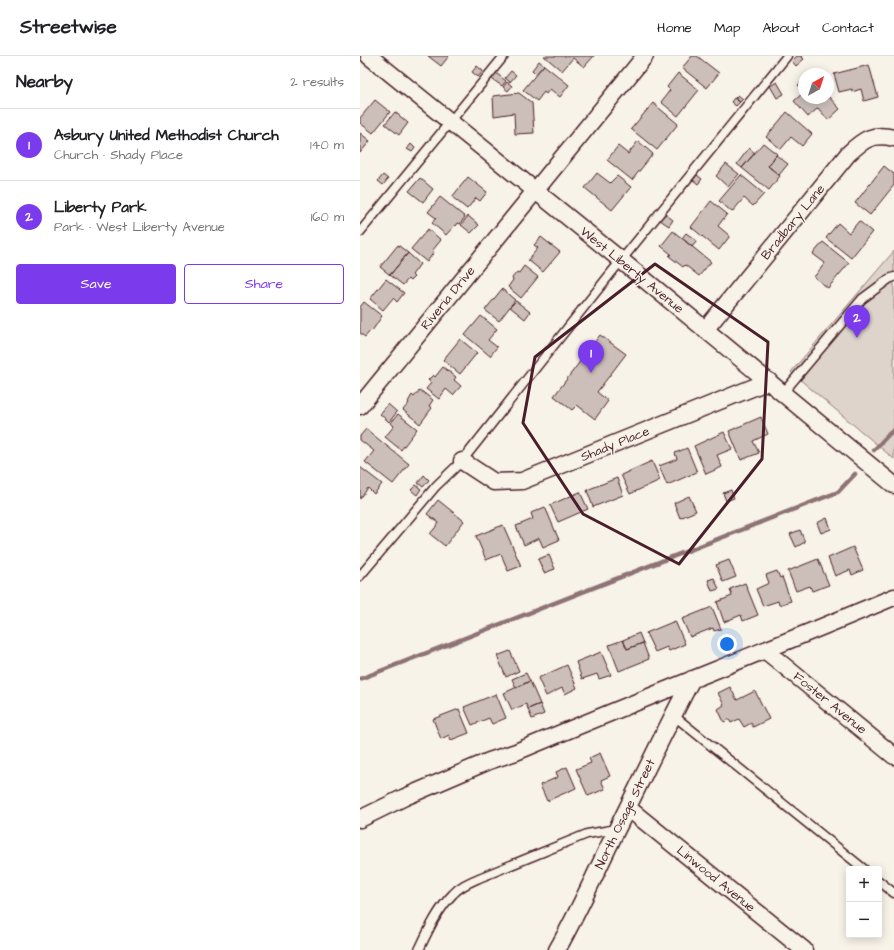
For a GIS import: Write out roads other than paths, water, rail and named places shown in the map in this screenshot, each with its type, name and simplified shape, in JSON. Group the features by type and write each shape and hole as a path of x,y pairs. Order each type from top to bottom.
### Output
{"street":[{"path":"360,61 364,56"},
{"name":"West Liberty Avenue","path":"369,56 894,484"},
{"path":"535,191 645,56"},
{"name":"Bradbary Lane","path":"705,330 848,154 872,136 886,136 894,138"},
{"name":"Riveria Drive","path":"360,406 535,191"},
{"name":"Shady Place","path":"462,461 494,482 522,481 769,381"},
{"path":"360,819 405,797 489,761 516,752 692,679 766,651 894,596"},
{"name":"Foster Avenue","path":"766,651 894,756"},
{"name":"North Osage Street","path":"557,950 578,911 692,679"},
{"name":"Linwood Avenue","path":"628,808 804,950"}],"lane":[{"path":"360,232 504,56"},
{"path":"360,576 436,486 462,461 787,56"},
{"path":"783,393 862,299 894,277"},
{"path":"673,715 860,866"},
{"path":"419,950 445,903 463,886 587,834 617,829"},
{"path":"882,883 894,893"}],"waterway":[{"path":"874,450 894,430"},
{"path":"360,679 838,492 855,474"}],"place":[{"name":"Liberty Park","path":"857,338"},
{"name":"Asbury United Methodist Church","path":"591,373"}]}
